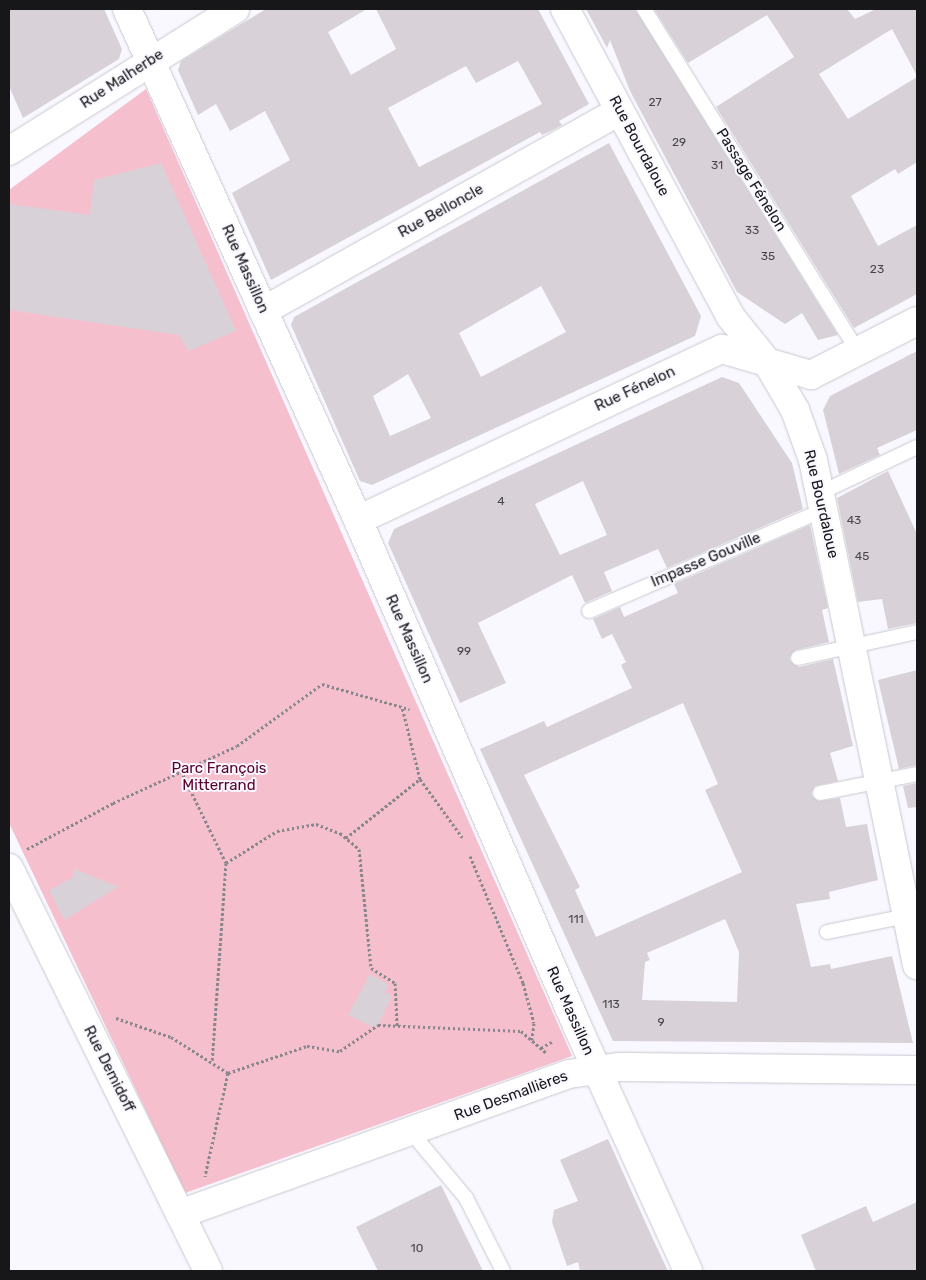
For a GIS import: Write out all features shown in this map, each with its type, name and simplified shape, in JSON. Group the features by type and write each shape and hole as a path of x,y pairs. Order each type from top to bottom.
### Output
{"street":[{"name":"Rue Massillon","path":"127,9 358,520 597,1069 688,1271"},
{"name":"Rue Malherbe","path":"9,151 235,9"},
{"name":"Rue Bourdaloue","path":"565,9 730,316 767,362 795,410 822,501 879,782 912,915 917,965"},
{"name":"Rue Belloncle","path":"263,311 619,111"},
{"name":"Rue Fénelon","path":"358,520 722,350 811,374 917,321"},
{"name":"Rue Demidoff","path":"16,860 190,1211 208,1271"},
{"name":"Rue Desmallières","path":"190,1211 569,1074 597,1069 917,1070"}],"lane":[{"name":"Passage Fénelon","path":"644,9 858,351"},
{"name":"Impasse Gouville","path":"589,611 822,501 917,447"},
{"path":"798,658 917,632"},
{"path":"820,793 917,774"},
{"path":"827,932 912,915"},
{"path":"411,1132 466,1198 503,1271"}],"path":[{"path":"16,860 181,771 237,746 322,684 444,719"},
{"path":"402,707 420,779 465,845"},
{"path":"181,771 226,863 212,1063"},
{"path":"346,838 420,779"},
{"path":"226,863 277,831 316,824 346,838 359,849 371,968 395,983 397,1026"},
{"path":"469,854 523,983 534,1023 532,1040"},
{"path":"108,1016 171,1038 228,1073"},
{"path":"228,1073 307,1046 340,1051 378,1025 521,1031 569,1074"},
{"path":"190,1211 228,1073"}],"green space":[{"name":"Parc François Mitterrand","path":"146,89 572,1056 185,1193 9,823 9,190"}],"building":[{"path":"9,9 104,9 122,49 119,59 23,118 9,86"},
{"path":"266,9 367,9 328,32 351,75 396,49 376,9 538,9 589,104 559,121 562,125 555,129 542,135 540,132 271,280 232,193 290,160 265,111 230,131 216,104 198,115 178,70 181,61","holes":["518,61 542,104 419,167 388,108 466,66 476,83"]},
{"path":"586,9 635,9 838,335 818,340 802,313 785,324 737,292 630,91 610,40 607,48"},
{"path":"654,9 847,9 855,19 876,9 917,9 917,76 892,29 819,74 848,119 917,77 917,162 898,174 895,169 851,196 878,246 917,225 917,294 854,328 716,107 794,57 767,15 688,63"},
{"path":"609,143 701,316 695,336 372,485 360,481 291,325 294,317","holes":["541,286 566,332 481,377 459,333","408,374 431,418 390,436 373,396"]},
{"path":"161,163 236,331 188,351 179,335 9,310 9,204 90,215 94,180"},
{"path":"917,351 917,430 877,448 880,455 839,474 823,410 830,396"},
{"path":"722,377 739,383 792,463 803,509 667,568 658,549 604,572 612,591 585,603 572,575 478,623 506,683 460,703 388,543 394,529","holes":["583,481 607,535 560,555 535,504"]},
{"path":"888,471 917,534 917,623 888,629 882,599 858,602 837,498"},
{"path":"810,525 828,608 822,610 829,642 796,650 789,659 799,667 833,659 853,746 830,753 838,781 815,786 811,794 818,801 840,798 846,827 867,824 878,880 829,892 830,899 796,904 811,967 830,964 831,969 892,956 913,1043 613,1041 480,749 544,721 547,727 632,688 621,665 626,662 612,634 602,639 593,619 620,607 624,617 678,593 674,584","holes":["683,703 718,784 705,790 742,872 596,937 575,890 580,887 524,775","725,919 739,952 737,1002 642,1000 645,962 650,960 647,953"]},
{"path":"917,670 917,765 899,769 878,680"},
{"path":"917,783 917,807 908,808 903,786"},
{"path":"75,869 118,887 64,920 49,890 72,878"},
{"path":"370,974 389,985 385,992 392,996 378,1025 373,1027 348,1015"},
{"path":"608,1139 668,1271 580,1271 578,1262 567,1266 552,1222 554,1210 578,1201 560,1160"},
{"path":"441,1185 483,1271 378,1271 356,1227"},
{"path":"917,1202 917,1271 816,1271 801,1235 866,1206 873,1222"}]}
